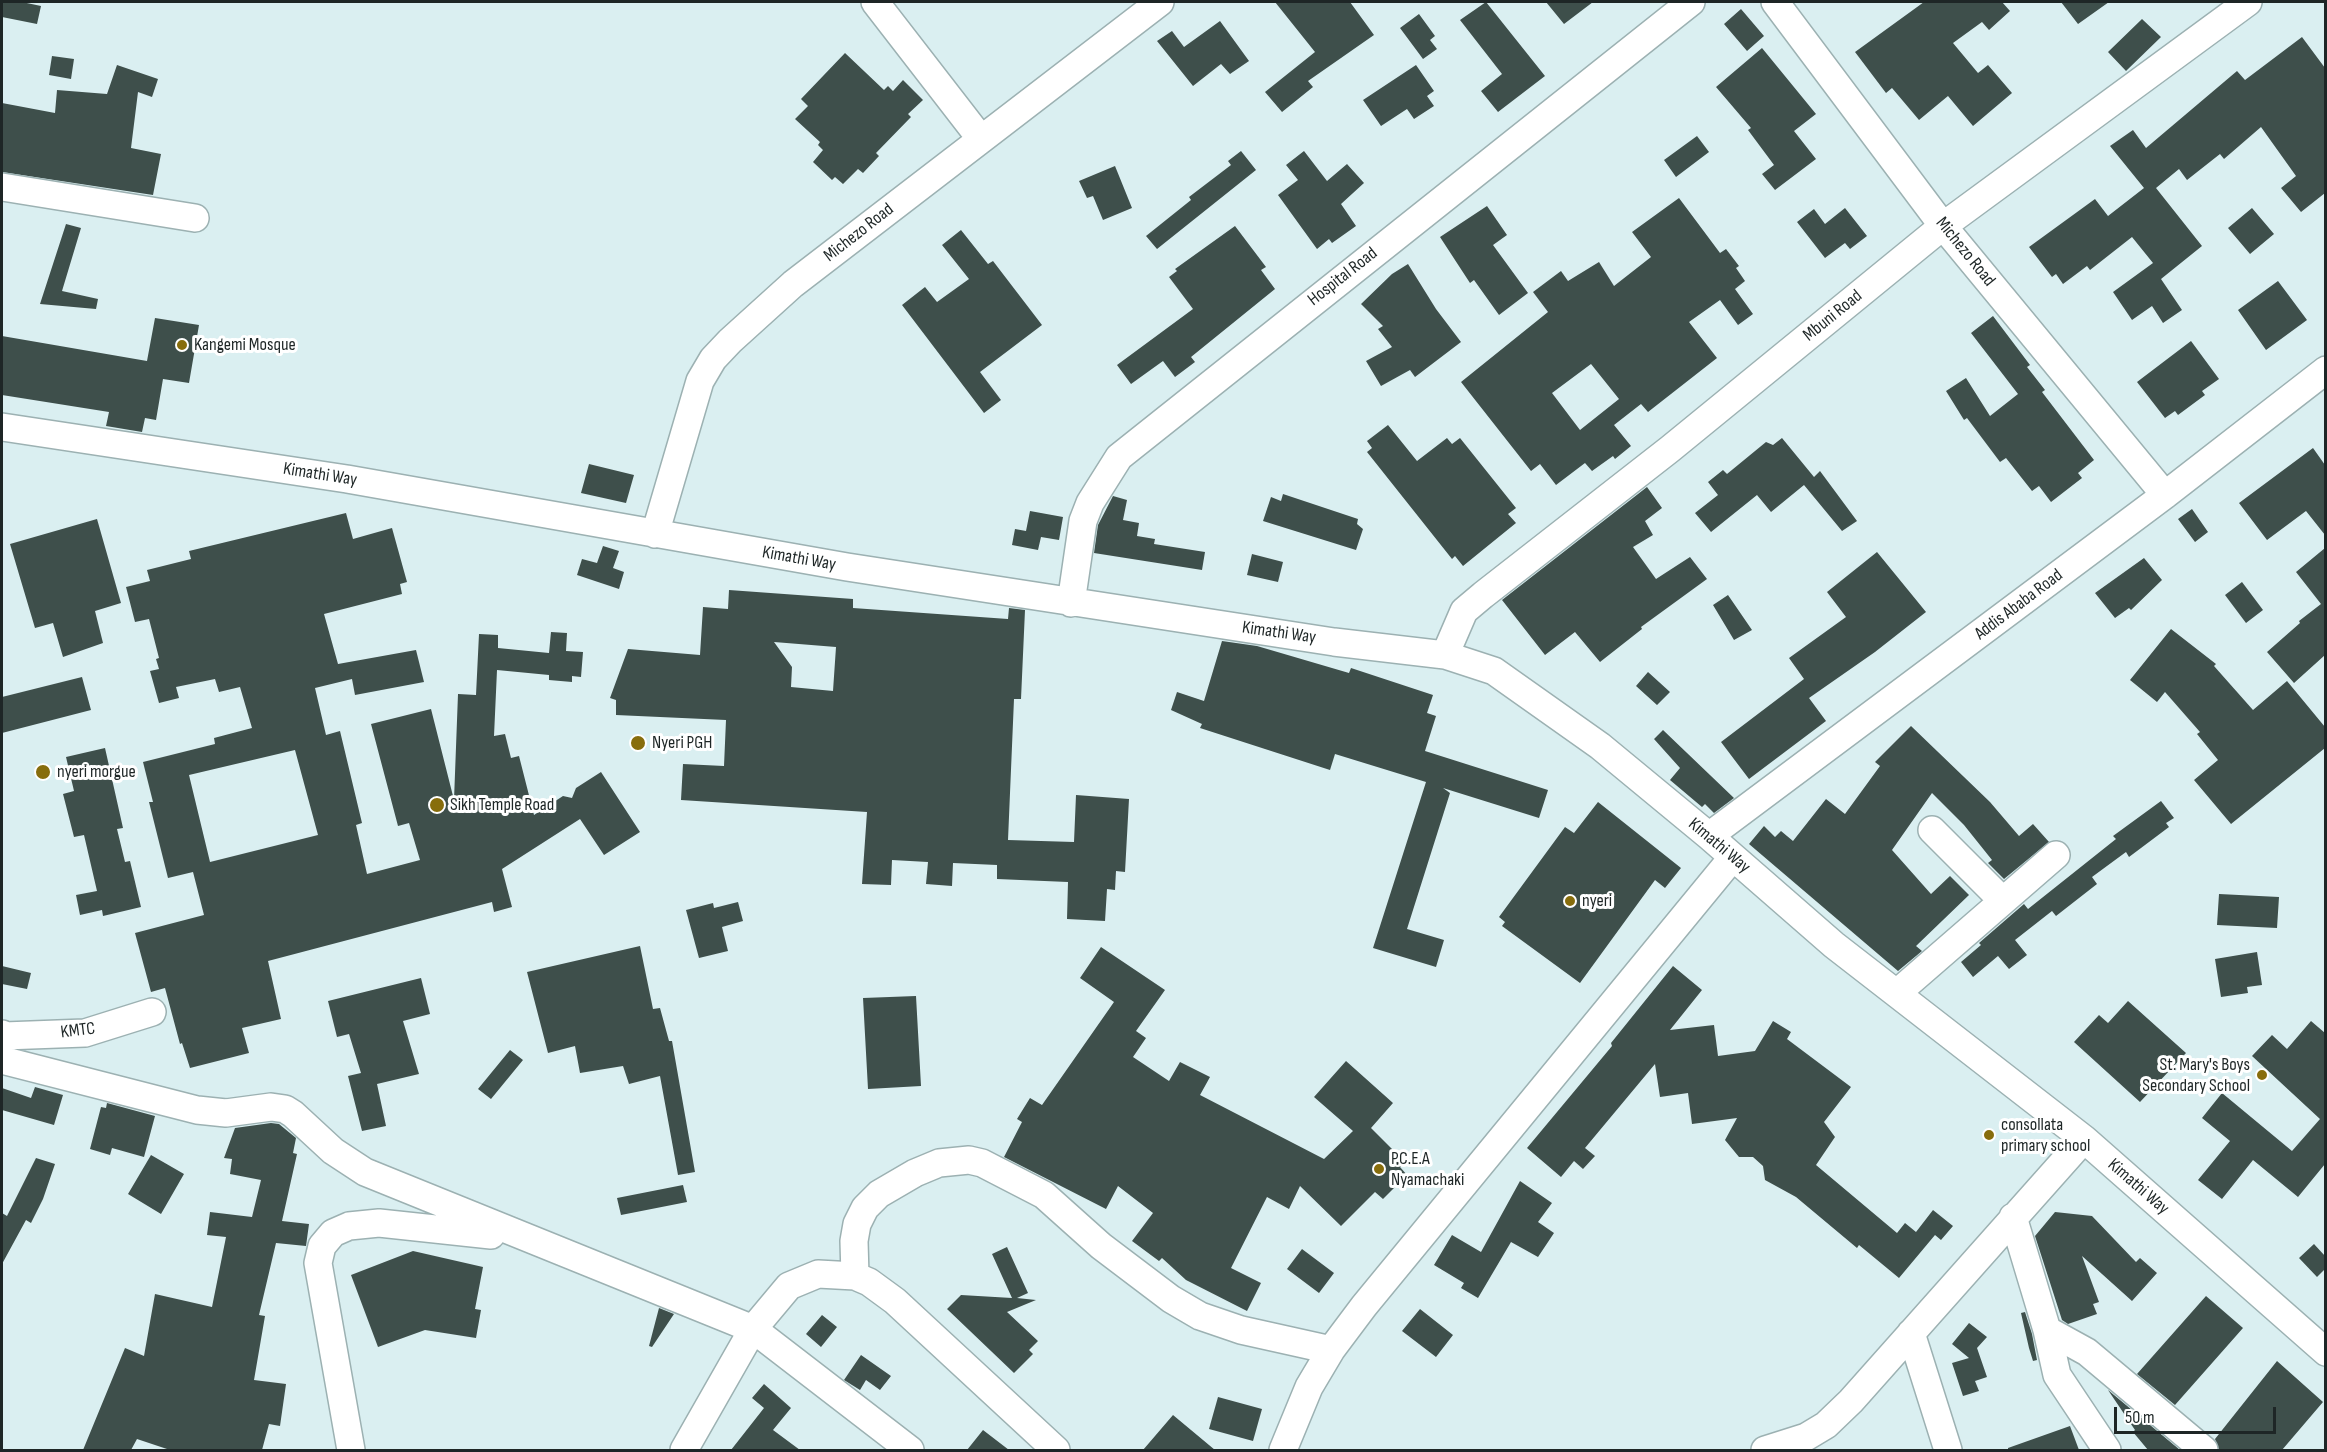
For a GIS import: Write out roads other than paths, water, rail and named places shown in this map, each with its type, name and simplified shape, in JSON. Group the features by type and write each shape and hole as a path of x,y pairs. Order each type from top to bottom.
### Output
{"street":[{"path":"875,2 981,139"},
{"name":"Michezo Road","path":"655,534 699,381 713,358 793,284 1160,2"},
{"name":"Hospital Road","path":"1071,603 1083,521 1090,503 1119,457 1691,2"},
{"name":"Michezo Road","path":"1775,2 1943,226 2165,495"},
{"name":"Mbuni Road","path":"1445,656 1464,610 1670,449 1943,226 2248,2"},
{"path":"2,187 195,218"},
{"name":"Addis Ababa Road","path":"1709,836 2165,495 2325,370"},
{"name":"Kimathi Way","path":"2,427 347,479 655,534 1071,603 1445,656 1494,671 1600,746 1709,836 1834,945 2084,1139 2325,1352"},
{"path":"1932,830 2003,901"},
{"path":"1897,993 2056,855"},
{"path":"1283,1450 1309,1387 1331,1350 1364,1306 1733,857"},
{"name":"KMTC","path":"2,1034 4,1036 85,1033 152,1012"},
{"path":"2,1060 198,1110 226,1113 271,1107 285,1109 333,1151 365,1172 525,1239 753,1329 910,1450"},
{"path":"1766,1450 1807,1444 1851,1401 2084,1139"},
{"path":"855,1276 856,1233 866,1208 879,1194 915,1173 939,1163 969,1160 982,1163 1044,1195 1101,1246 1171,1299 1200,1317 1241,1330 1331,1350"},
{"path":"2013,1217 2047,1330 2057,1375 2107,1450"},
{"path":"351,1450 318,1263 322,1246 333,1233 349,1226 379,1223 525,1239"},
{"path":"684,1450 753,1329 789,1286 818,1274 855,1276 869,1282 895,1302 1056,1450"},
{"path":"2047,1330 2087,1352 2204,1450"},
{"path":"1911,1333 1948,1450"}],"place":[{"name":"Kangemi Mosque","path":"182,345"},
{"name":"Nyeri PGH","path":"638,743"},
{"name":"nyeri morgue","path":"43,772"},
{"name":"Sikh Temple Road","path":"437,805"},
{"name":"nyeri","path":"1570,901"},
{"name":"St. Mary's Boys Secondary School","path":"2262,1075"},
{"name":"consollata primary school","path":"1989,1135"},
{"name":"P.C.E.A Nyamachaki","path":"1379,1169"}]}
